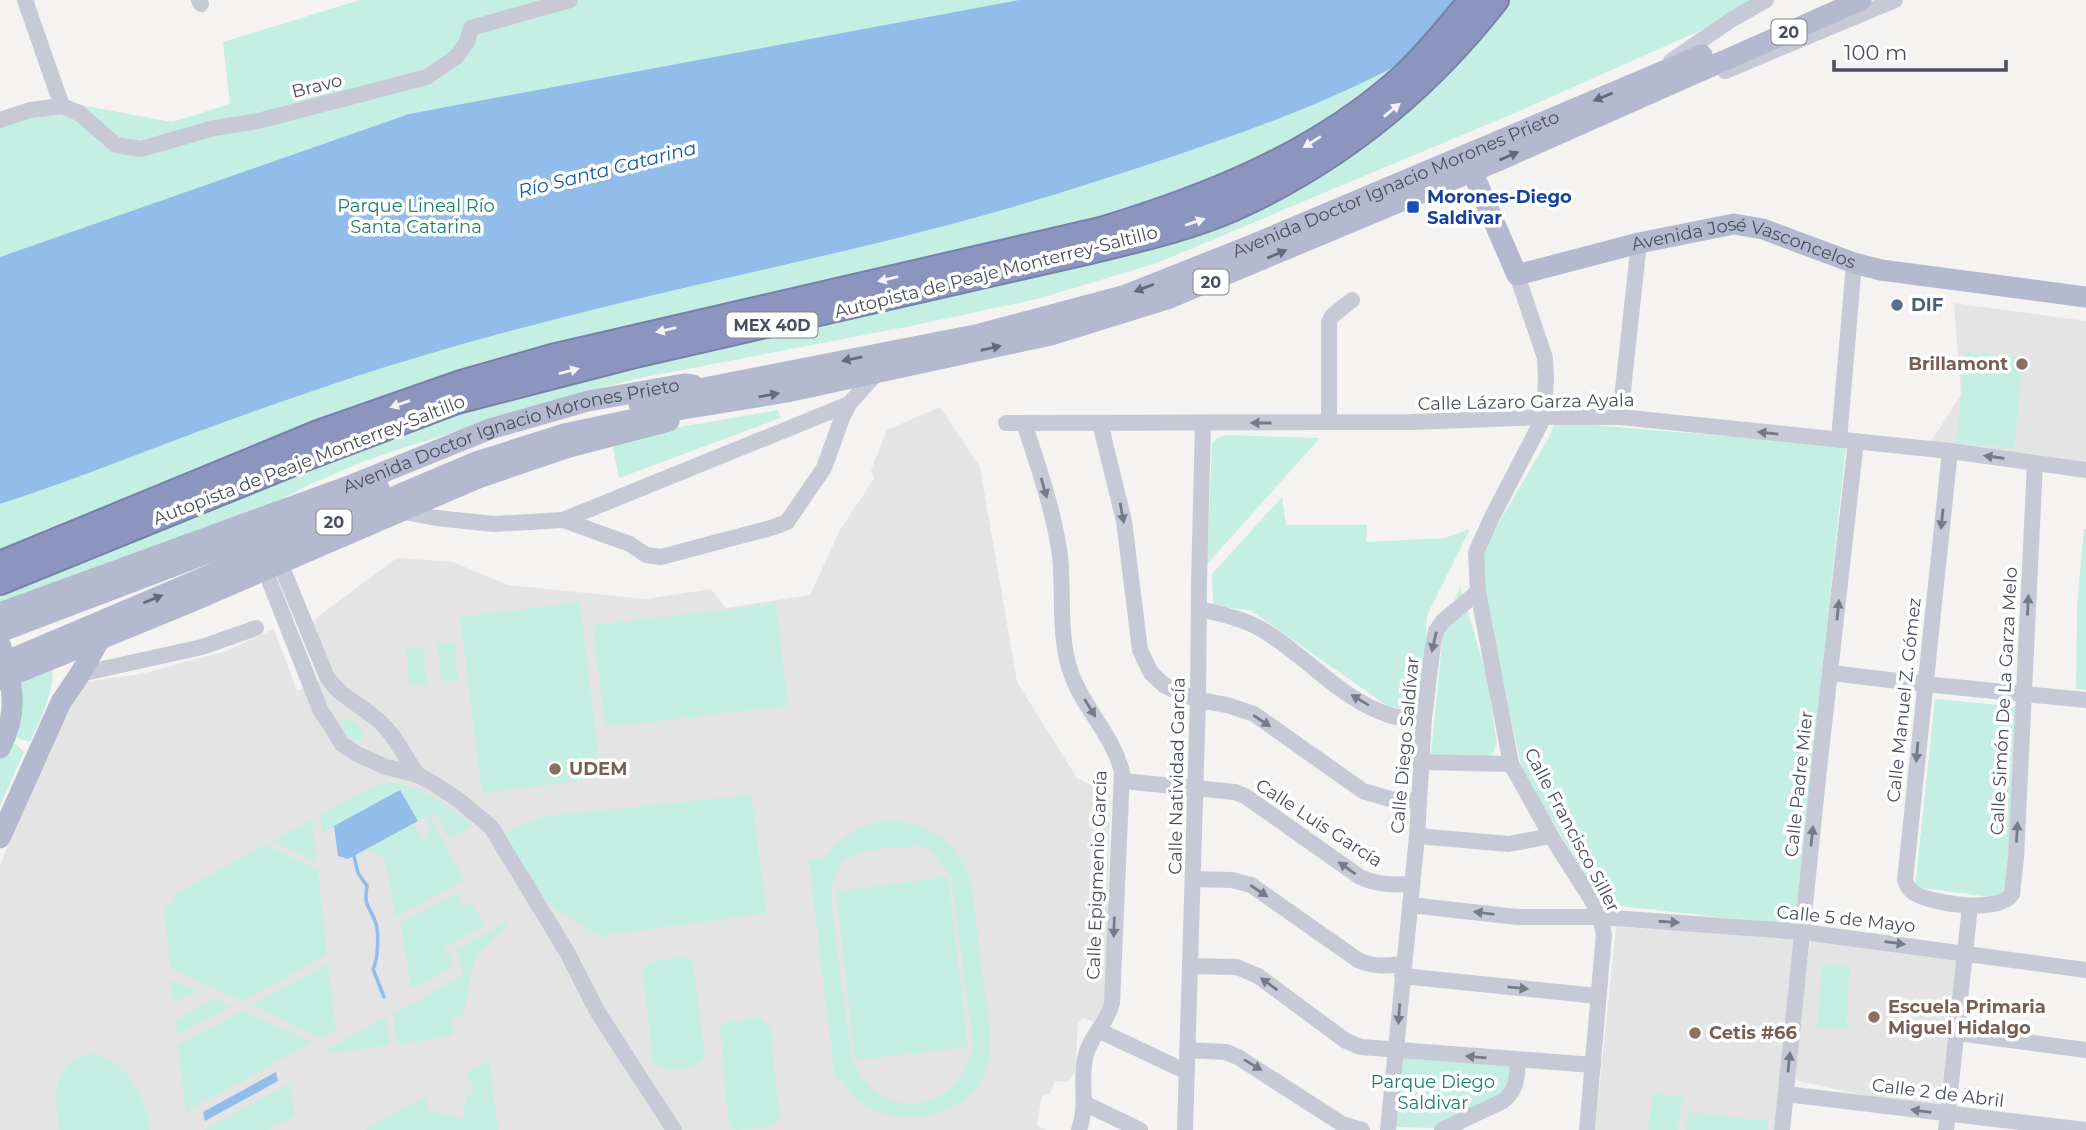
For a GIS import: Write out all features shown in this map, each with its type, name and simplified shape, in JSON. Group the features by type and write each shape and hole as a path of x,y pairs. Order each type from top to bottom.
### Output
{"highway":[{"name":"Autopista de Peaje Monterrey-Saltillo","path":"0,564 318,433 461,383 639,336 1101,230 1174,207 1266,169 1346,120 1405,74 1472,0"},
{"name":"Autopista de Peaje Monterrey-Saltillo","path":"0,582 303,459 457,401 639,354 792,321 1136,239 1233,208 1339,150 1395,109 1464,41 1496,0"}],"main road":[{"name":"Avenida Doctor Ignacio Morones Prieto","path":"1714,58 1826,0"},
{"name":"Avenida Doctor Ignacio Morones Prieto","path":"3,674 64,656 399,511 525,461 661,424 713,396 876,374 1051,335 1167,299 1472,171 1640,90 1714,58 1861,0"},
{"name":"Avenida Doctor Ignacio Morones Prieto","path":"0,632 493,442 559,421 713,396 980,334 1122,296 1252,245 1483,146 1640,90"},
{"path":"1472,171 1517,275"},
{"name":"Avenida José Vasconcelos","path":"1517,275 1723,224 1747,225 1854,264 1881,270 2086,297"},
{"name":"Avenida Doctor Ignacio Morones Prieto","path":"0,613 354,484 467,438 553,409 684,384 713,396"},
{"name":"Avenida Doctor Ignacio Morones Prieto","path":"3,674 476,462 564,434 678,403"},
{"path":"95,578 102,607 120,632"},
{"path":"37,600 52,620 64,656 66,691"},
{"path":"0,838 66,691 80,674 99,641"},
{"path":"0,644 3,674 14,701 12,716 1,745"},
{"path":"1,745 16,742 26,745 37,754"}],"street":[{"path":"2,114 62,106 25,0"},
{"name":"Bravo","path":"62,106 79,113 116,145 141,149 214,128 258,121 427,77 456,57 467,42 471,28 570,0"},
{"name":"20","path":"1640,90 1731,20 1766,0"},
{"name":"Avenida Doctor Ignacio Morones Prieto","path":"1640,90 1661,96 1686,88 1895,0"},
{"path":"1620,417 1639,243"},
{"path":"1839,440 1854,264"},
{"path":"1478,592 1476,552 1544,417 1545,358 1517,275"},
{"path":"1329,422 1329,322 1332,316 1352,300"},
{"path":"563,520 630,544 646,555 661,557 779,526 787,522 824,468 849,404 876,374"},
{"path":"399,511 436,518 494,523 563,520 849,404"},
{"name":"Calle Lázaro Garza Ayala","path":"1006,423 1412,422 1620,417 1950,451 2086,470"},
{"name":"Calle Epigmenio García","path":"1024,423 1053,519 1060,556 1064,630 1070,672 1115,749 1123,781 1112,1003 1107,1020 1088,1046 1084,1059 1084,1103 1079,1130"},
{"path":"1100,423 1124,521 1140,650 1151,673 1164,685 1198,700 1227,705 1254,714 1363,791 1390,799 1418,802"},
{"name":"Calle Natividad García","path":"1185,1130 1194,879 1203,423"},
{"name":"Calle Padre Mier","path":"1782,1130 1856,442"},
{"name":"Calle Manuel Z. Gómez","path":"1950,451 1905,880 1909,889 1917,895 1970,906"},
{"name":"Calle Simón De La Garza Melo","path":"1970,906 2001,904 2012,894 2035,463"},
{"path":"272,566 320,709 342,744 386,767 418,775 456,798 491,827 567,952 597,1011 674,1130"},
{"path":"272,566 336,690 370,713 387,729 418,775"},
{"name":"Calle Diego Saldívar","path":"1388,1130 1417,836 1424,718 1433,645 1436,631 1443,621 1478,592"},
{"name":"Calle Francisco Siller","path":"1478,592 1511,764 1601,917 1604,947 1587,1130"},
{"path":"1199,608 1230,616 1262,630 1343,690 1381,712 1395,717 1424,718"},
{"path":"80,674 202,647 256,628"},
{"path":"1831,673 2086,700"},
{"path":"1420,762 1511,764"},
{"name":"Calle Luis García","path":"1123,781 1235,792 1245,796 1360,877 1373,883 1411,884"},
{"path":"1417,836 1509,844 1551,836"},
{"path":"1194,879 1232,880 1251,885 1357,960 1369,965 1598,996"},
{"path":"1410,905 1517,917 1601,917"},
{"path":"1947,1122 1970,906"},
{"name":"Calle 5 de Mayo","path":"1601,917 1803,932 2086,970"},
{"path":"1190,966 1237,968 1258,976 1346,1041 1361,1047 1593,1065"},
{"path":"1100,1031 1187,1072"},
{"path":"1957,1033 2086,1050"},
{"path":"1188,1050 1226,1052 1238,1057 1253,1064 1342,1124 1362,1130"},
{"path":"1441,1130 1511,1095 1517,1078 1518,1060"},
{"name":"Calle 2 de Abril","path":"1786,1094 1947,1122 2086,1130"},
{"path":"1084,1103 1140,1130"}],"shaded area":[{"name":"Brillamont","path":"1954,303 2086,321 2086,464 1930,443 1961,395"},
{"name":"UDEM","path":"940,407 980,467 1017,682 1077,778 1110,795 1106,1008 1099,1024 1084,1018 1078,1022 1075,1072 1068,1082 1055,1081 1050,1094 1043,1095 1041,1099 1037,1126 1047,1130 0,1130 0,865 42,761 83,682 141,674 226,651 274,629 297,691 335,674 312,621 397,558 453,562 508,585 646,599 711,589 726,608 810,595 840,530 874,479 871,470 887,430"},
{"name":"Cetis #66","path":"1616,927 1794,937 1775,1130 1595,1130"},
{"name":"Escuela Primaria Miguel Hidalgo","path":"1811,937 1957,955 1940,1106 1867,1096 1790,1079"}],"green space":[{"name":"Parque Lineal Río Santa Catarina","path":"360,0 1769,0 1524,109 1157,263 1037,299 635,379 559,399 357,464 311,484 0,642 0,125 64,102 172,122 230,104 223,42"},
{"path":"1965,352 2023,357 2014,448 1956,443"},
{"path":"778,410 781,418 619,478 612,443 639,434"},
{"path":"1555,422 1846,446 1796,914 1788,925 1603,904 1523,773 1475,564 1549,437"},
{"path":"1226,435 1320,438 1207,564 1212,443"},
{"path":"1282,497 1286,525 1367,525 1366,542 1445,538 1470,529 1427,615 1422,703 1414,709 1389,707 1250,610 1213,606 1212,574"},
{"path":"2084,529 2086,690 2076,689 2077,605"},
{"path":"1460,586 1486,673 1497,743 1487,759 1431,754 1443,632"},
{"path":"580,602 601,778 482,793 460,617"},
{"path":"776,604 788,706 605,727 593,625"},
{"path":"454,642 458,680 442,682 437,644"},
{"path":"422,646 427,684 410,686 406,648"},
{"path":"52,665 49,695 30,742 12,736 21,678"},
{"path":"1935,699 2019,707 2006,899 1915,887"},
{"path":"349,718 361,731 363,737 359,740 346,736 341,724 344,719"},
{"path":"16,744 24,752 0,806 0,759 6,745"},
{"path":"388,782 423,791 453,810 471,826 450,839 435,812 418,821 400,790 322,833 320,815 378,784"},
{"path":"751,795 767,913 599,936 557,910 542,897 504,835 522,824 548,816"},
{"path":"430,817 464,880 396,917 385,859 367,849 413,823 423,840 429,837 426,832 431,829 426,820"},
{"path":"312,819 317,862 272,841"},
{"path":"903,822 940,836 961,859 972,892 988,1010 989,1057 977,1087 965,1100 932,1115 895,1116 877,1111 858,1101 841,1078 835,1079 809,860 824,858 843,838 874,823","holes":["916,846 931,850 951,876 973,1044 965,1069 952,1087 935,1098 916,1104 897,1102 878,1093 862,1078 851,1055 831,904 838,870 846,860 856,854 869,850"]},
{"path":"265,845 318,870 327,955 242,1001 170,968 164,906 176,900 173,895"},
{"path":"948,877 968,1047 855,1060 836,891"},
{"path":"457,893 464,907 472,903 484,925 445,947 446,955 450,954 452,967 411,989 400,923"},
{"path":"506,922 507,925 478,953 463,1016 451,1018 454,1036 397,1044 393,1014 463,975 456,950"},
{"path":"684,957 691,959 693,963 705,1053 697,1064 672,1070 657,1065 653,1060 643,973 649,962"},
{"path":"328,964 336,1030 321,1038 252,1005"},
{"path":"1822,964 1850,967 1846,1029 1817,1028"},
{"path":"171,979 197,990 174,1003"},
{"path":"214,998 232,1006 177,1035 176,1020"},
{"path":"242,1011 312,1042 186,1112 178,1045"},
{"path":"387,1016 390,1045 329,1054 328,1049"},
{"path":"759,1018 770,1028 780,1118 772,1126 736,1130 730,1126 728,1120 720,1029 725,1023"},
{"path":"94,1054 117,1064 126,1073 139,1094 150,1130 60,1130 56,1093 63,1072 70,1063 80,1057"},
{"name":"Parque Diego Saldivar","path":"1402,1056 1514,1064 1509,1092 1441,1128 1391,1127"},
{"path":"489,1060 498,1130 365,1130 424,1096 429,1111 463,1119 466,1095 474,1093 467,1073"},
{"path":"290,1083 295,1116 268,1130 204,1130"},
{"path":"1653,1093 1682,1097 1678,1130 1648,1130"},
{"path":"1688,1112 1768,1121 1767,1130 1686,1130"}],"water":[{"name":"Río Santa Catarina","path":"1019,0 1498,0 1462,26 1385,72 1303,109 1177,155 1034,201 948,225 588,311 430,353 223,422 0,504 0,257 409,114"},
{"path":"400,790 418,821 348,859 338,856 334,826"},
{"path":"276,1072 278,1081 205,1121 203,1112"}],"waterway":[{"path":"354,856 358,873 367,886 367,903 376,924 378,947 373,969 384,997"}],"place":[{"name":"Morones-Diego Saldivar","path":"1413,207"},
{"name":"DIF","path":"1897,305"},
{"name":"Brillamont","path":"2022,364"},
{"name":"UDEM","path":"555,769"},
{"name":"Escuela Primaria Miguel Hidalgo","path":"1874,1017"},
{"name":"Cetis #66","path":"1695,1033"}]}
